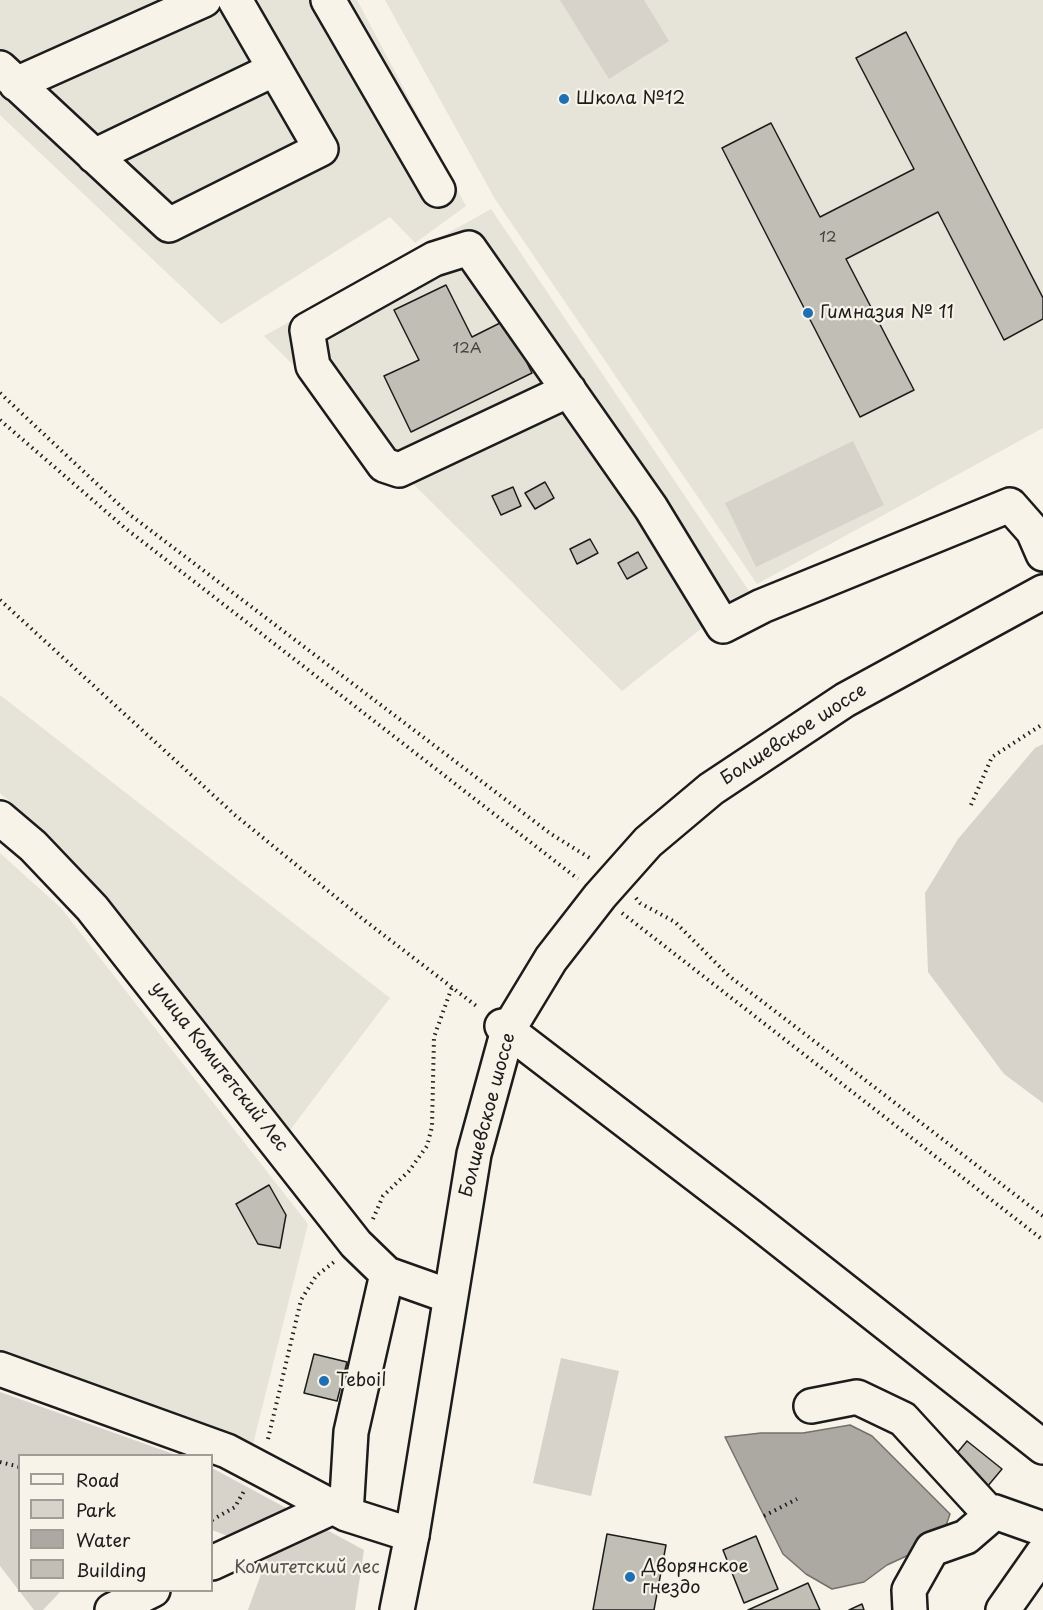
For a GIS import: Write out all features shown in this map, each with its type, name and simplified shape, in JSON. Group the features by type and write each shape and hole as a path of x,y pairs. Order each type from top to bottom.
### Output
{"street":[{"path":"204,0 8,76 169,225 321,149 235,0"},
{"path":"328,0 438,190"},
{"path":"94,156 275,69"},
{"path":"569,390 399,470 384,465 313,366 307,330 434,259 470,248 569,390 651,508 723,626 762,606 1010,505 1033,531 1043,554"},
{"name":"Болшевское шоссе","path":"397,1610 412,1535 449,1296 474,1154 505,1028 551,959 609,886 648,842 720,782 845,700 1043,592"},
{"name":"улица Комитетский Лес","path":"0,818 33,846 92,908 242,1118 356,1244 387,1274 449,1296"},
{"path":"505,1028 750,1216 1043,1447"},
{"path":"340,1510 351,1432 387,1274"},
{"path":"0,1369 227,1451 340,1510 412,1535"},
{"path":"811,1406 857,1397 903,1419 991,1515"},
{"path":"213,1563 340,1510"},
{"path":"910,1610 909,1590 932,1549 966,1537 995,1512 1043,1529"},
{"path":"1003,1610 1043,1553"},
{"path":"112,1610 149,1592"}],"path":[{"path":"0,393 129,514 551,834 609,886 1043,1240"},
{"path":"0,420 125,528 609,886 675,922 729,975 1043,1216"},
{"path":"0,600 235,815 364,920 505,1028"},
{"path":"971,805 992,757 1043,724"},
{"path":"383,1196 409,1171 427,1146 432,1127 434,1037 442,1008 452,987"},
{"path":"266,1447 301,1300 316,1276 339,1258"},
{"path":"0,1462 18,1466"},
{"path":"213,1519 235,1507 246,1487"},
{"path":"764,1516 797,1499"}],"shaded area":[{"path":"0,0 357,0 466,206 415,243 390,217 221,324 0,115"},
{"name":"Гимназия № 11","path":"385,0 1043,0 1043,428 757,584 495,199"},
{"path":"491,209 749,591 622,691 264,336"},
{"path":"0,695 390,998 290,1130 248,1085 104,894 44,830 0,793"},
{"path":"0,853 61,908 308,1224 253,1444 0,1352"}],"green space":[{"path":"560,0 644,0 669,41 609,79"},
{"path":"853,441 884,505 756,567 725,503"},
{"path":"1043,744 1043,1103 1004,1074 928,972 925,893 958,839 1035,748"},
{"path":"561,1358 619,1371 591,1496 533,1483"},
{"path":"0,1392 173,1454 18,1454 18,1589 0,1566"},
{"name":"Комитетский лес","path":"213,1469 364,1550 355,1610 248,1610 269,1552 213,1530"},
{"path":"20,1592 60,1592 43,1610 34,1610"}],"water":[{"path":"850,1425 872,1436 950,1514 941,1540 887,1565 864,1582 832,1589 806,1574 783,1554 725,1437 761,1433 803,1433"}],"building":[{"path":"906,32 1043,298 1043,319 1004,340 938,212 846,259 914,390 860,417 722,148 771,123 820,217 914,169 856,58"},
{"path":"446,285 472,337 506,320 532,373 411,432 384,376 419,360 394,310"},
{"path":"545,482 554,498 535,509 525,493"},
{"path":"513,487 521,506 501,515 492,496"},
{"path":"590,539 598,553 577,564 570,549"},
{"path":"638,552 647,568 627,579 618,563"},
{"path":"269,1185 286,1215 280,1248 258,1244 236,1204"},
{"path":"314,1354 347,1362 337,1401 304,1393"},
{"path":"967,1441 1002,1469 987,1487 952,1459"},
{"name":"Дворянское гнездо","path":"607,1534 666,1545 654,1610 593,1610"},
{"path":"756,1536 778,1589 744,1603 723,1550"},
{"path":"808,1583 820,1610 748,1610"},
{"path":"862,1604 864,1610 849,1610"}],"place":[{"name":"Школа №12","path":"564,99"},
{"name":"Гимназия № 11","path":"808,313"},
{"name":"Teboil","path":"324,1381"},
{"name":"Дворянское гнездо","path":"630,1577"}]}
